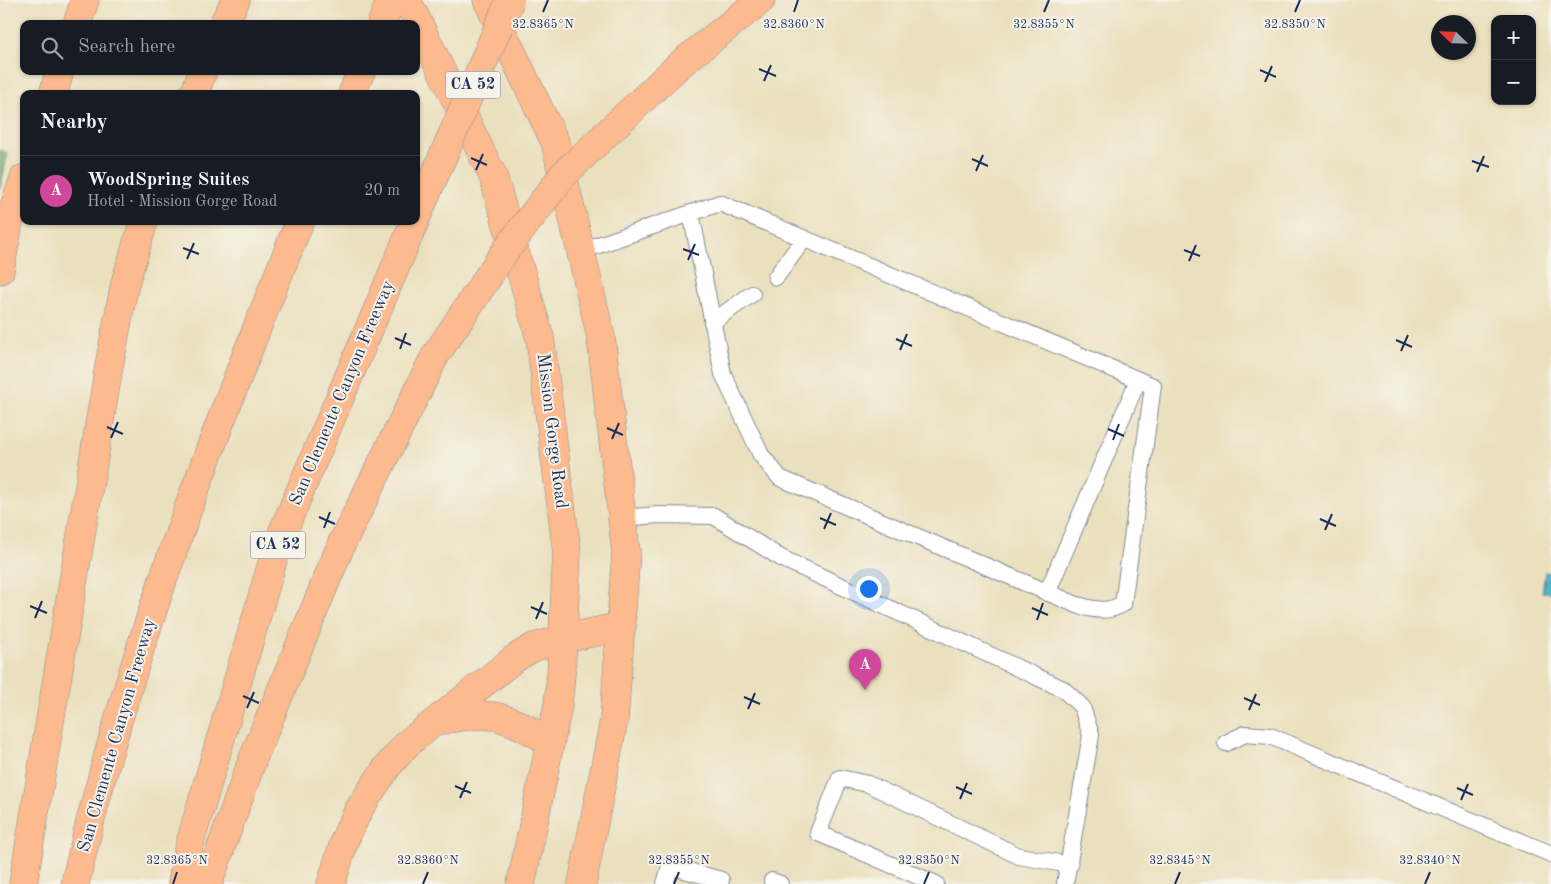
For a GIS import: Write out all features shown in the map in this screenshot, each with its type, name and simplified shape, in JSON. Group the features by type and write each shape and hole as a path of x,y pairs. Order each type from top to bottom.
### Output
{"main road":[{"path":"78,20 85,0"},
{"path":"225,20 236,0"},
{"path":"383,20 392,0"},
{"name":"Mission Gorge Road","path":"407,0 417,20"},
{"path":"487,0 555,142 601,337 626,552 614,720 582,884"},
{"name":"San Clemente Canyon Freeway","path":"420,210 510,0"},
{"path":"208,884 252,761 342,545 435,356 506,250 563,175 678,66 761,0"},
{"name":"Mission Gorge Road","path":"420,27 493,176 540,338 567,553 558,706 521,884"},
{"path":"54,90 59,75"},
{"path":"196,90 201,75"},
{"path":"354,90 359,75"},
{"path":"0,270 9,222 20,190"},
{"path":"23,884 109,366 125,283 143,225"},
{"name":"San Clemente Canyon Freeway","path":"75,884 123,705 166,574 249,346 298,225"},
{"name":"San Clemente Canyon Freeway","path":"182,884 188,850 278,542 414,225"},
{"path":"330,884 345,839 359,809 387,767 408,743 514,659 534,647 622,626"},
{"path":"430,724 473,715 495,715 522,726 550,742"}],"lane":[{"path":"581,251 691,213 720,203 1153,386 1123,604 1112,610 1098,611 1077,605 780,478 761,455 723,374 691,213"},
{"path":"776,277 804,239"},
{"path":"712,322 752,294"},
{"path":"1047,592 1138,380"},
{"path":"622,518 658,515 714,516 781,558 1063,689 1082,706 1092,734 1065,884"},
{"path":"1226,743 1245,734 1270,736 1551,854"},
{"path":"936,884 818,833 840,778 868,784 1019,856 1070,864"},
{"path":"665,884 670,866 720,880 720,884"}],"green space":[{"path":"0,150 8,153 0,189"}],"water":[{"path":"1545,572 1551,573 1551,593 1542,592"}],"place":[{"name":"WoodSpring Suites","path":"865,690"}]}
